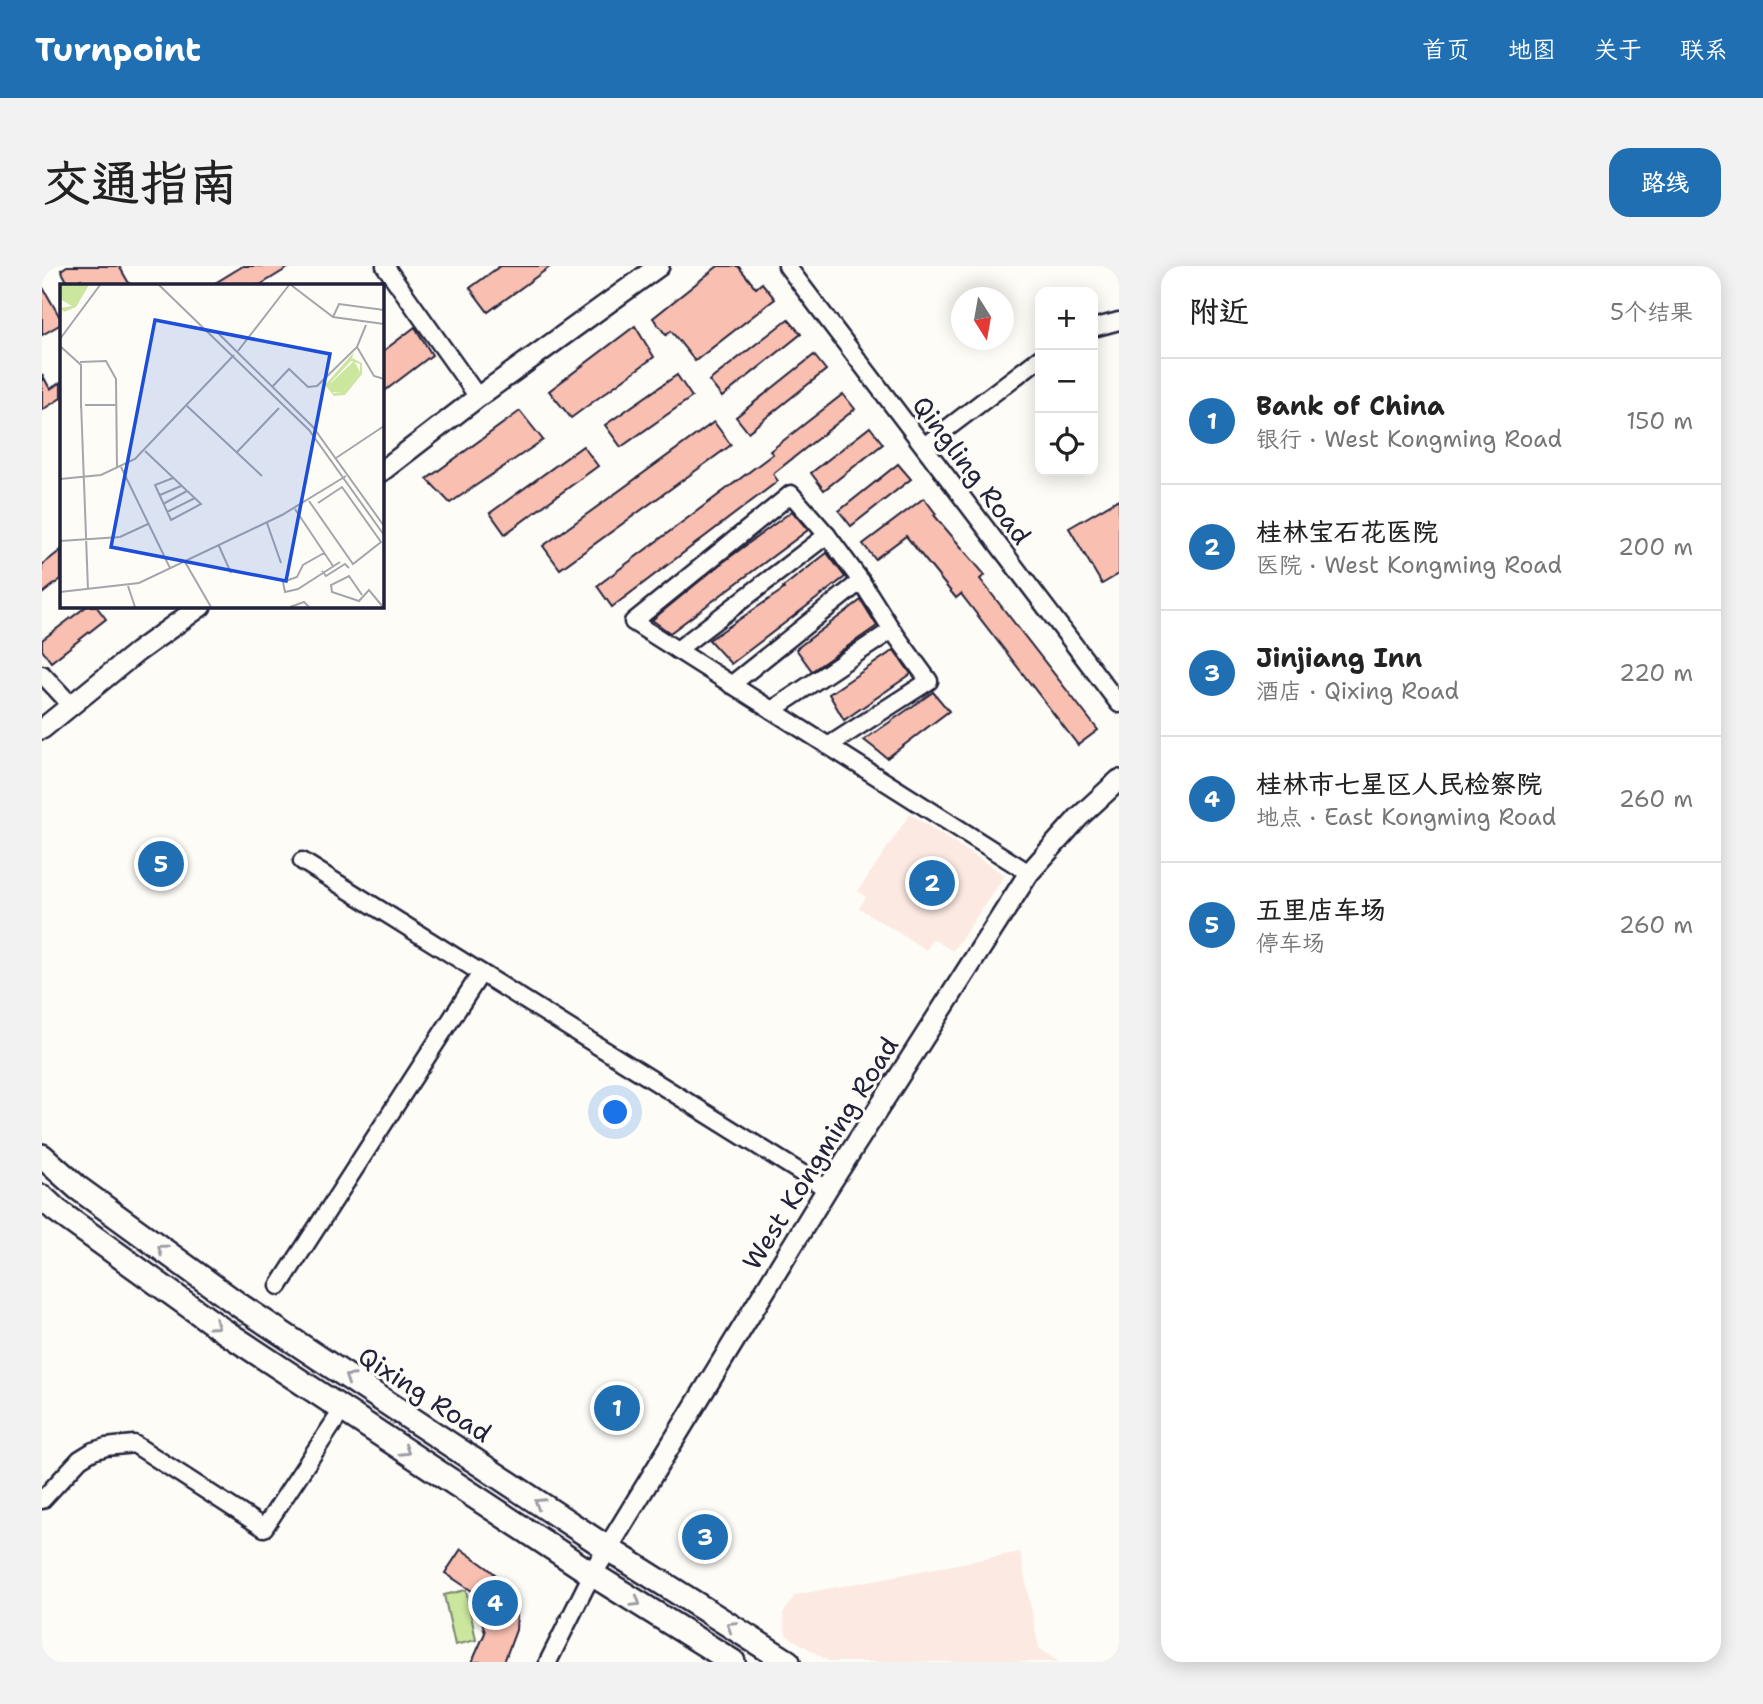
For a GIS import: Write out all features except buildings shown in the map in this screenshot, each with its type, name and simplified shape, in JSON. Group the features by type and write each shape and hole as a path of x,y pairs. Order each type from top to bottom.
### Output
{"highway":[{"name":"Qixing Road","path":"42,1156 78,1188 239,1305 607,1548 788,1662"},
{"path":"42,1198 221,1329 592,1574 733,1662"}],"main road":[{"path":"383,470 478,397 659,266"},
{"path":"42,729 137,652 200,607"},
{"name":"West Kongming Road","path":"592,1574 827,1189 1029,873 1079,817 1119,780"}],"street":[{"path":"385,266 478,397"},
{"name":"Qingling Road","path":"787,266 1119,704"},
{"path":"1098,327 1119,321"},
{"path":"924,446 1035,363"},
{"path":"828,746 929,681 861,581 827,535 791,494 633,622 731,685 1029,873"},
{"path":"677,650 827,535"},
{"path":"731,685 861,581"},
{"path":"772,710 892,630"},
{"path":"42,674 71,705"},
{"path":"302,862 827,1189"},
{"path":"279,1286 481,972"},
{"path":"42,1500 80,1459 93,1451 134,1444 264,1528 343,1409"},
{"path":"548,1662 592,1574"}],"shaded area":[{"path":"910,814 1005,875 953,951 933,939 926,950 859,908 866,897 858,891"},
{"path":"1020,1552 1039,1648 1058,1662 830,1662 786,1635 783,1613 795,1595"}],"green space":[{"path":"466,1590 476,1640 455,1645 444,1595"}],"place":[{"name":"五里店车场","path":"161,864"},
{"name":"桂林宝石花医院","path":"932,883"},
{"name":"Bank of China","path":"617,1408"},
{"name":"Jinjiang Inn","path":"705,1537"},
{"name":"桂林市七星区人民检察院","path":"495,1603"}]}
